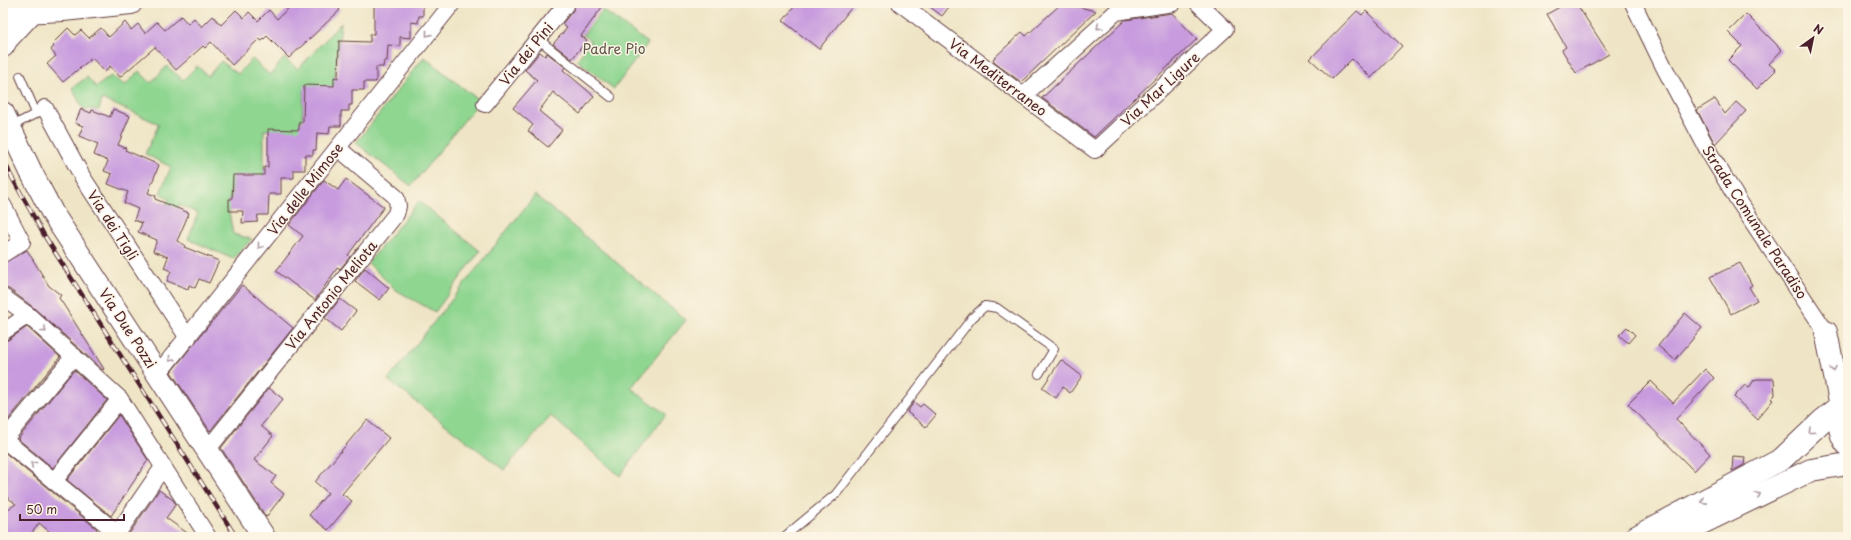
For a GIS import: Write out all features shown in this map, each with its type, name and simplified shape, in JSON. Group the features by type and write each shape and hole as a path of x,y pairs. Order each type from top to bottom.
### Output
{"street":[{"path":"3,13 131,3"},
{"name":"Via delle Mimose","path":"158,374 338,148 450,5 450,3"},
{"name":"Via dei Pini","path":"485,104 567,3"},
{"name":"Via Mediterraneo","path":"900,3 1095,150"},
{"path":"1023,96 1116,12 1173,3"},
{"name":"Via Mar Ligure","path":"1095,150 1224,29 1198,3"},
{"name":"Strada Comunale Paradiso","path":"1633,3 1710,154 1738,200 1771,247 1826,332 1848,353"},
{"path":"3,46 7,39 33,11"},
{"name":"Via dei Tigli","path":"40,111 188,338"},
{"name":"Via Due Pozzi","path":"6,120 53,214 208,449 264,537"},
{"name":"Via Antonio Meliota","path":"208,449 396,214 398,206 396,197 338,148"},
{"path":"3,205 22,242 3,254"},
{"path":"3,297 28,316 74,356 120,399 208,537"},
{"path":"3,332 28,316"},
{"name":"Strada Comunale Paradiso","path":"1826,332 1845,401 1839,419 1840,433 1848,446"},
{"path":"74,356 3,440 54,481 116,535 163,467"},
{"path":"54,481 120,399"},
{"path":"1636,537 1782,458 1845,401"},
{"path":"1673,537 1811,470 1848,464"}],"lane":[{"path":"538,39 610,96"},
{"path":"6,120 40,111 20,76"},
{"path":"784,537 836,494 972,318 985,306 997,308 1054,349 1039,374"}],"green space":[{"name":"Padre Pio","path":"603,10 648,43 614,89 577,60 591,41 583,35"},
{"path":"341,23 334,87 304,90 301,133 264,130 264,177 234,178 229,212 233,234 252,239 233,259 188,239 198,213 179,205 176,213 165,206 169,199 160,193 171,167 145,154 159,124 102,99 99,110 83,109 72,88 87,77 96,87 111,76 125,85 139,71 151,83 167,66 183,80 197,66 208,76 221,61 238,74 252,59 270,75 284,58 298,69"},
{"path":"424,57 480,101 411,186 356,143"},
{"path":"535,195 686,320 631,388 666,414 620,476 551,416 504,470 388,380"},
{"path":"419,201 480,251 435,312 396,290 368,263"}],"building":[{"path":"333,3 340,10 289,58 267,36 262,41 259,39 232,65 211,42 205,48 203,46 176,70 155,47 120,77 110,66 105,72 92,58 63,82 47,64 56,56 51,50 54,46 52,44 68,28 75,35 81,30 89,38 101,28 109,37 125,22 131,30 138,24 145,33 157,22 165,30 181,16 188,24 194,18 202,27 213,16 221,25 236,10 244,18 249,12 258,21 269,10 277,19 293,4"},
{"path":"374,3 423,3 423,16 419,16 418,23 411,22 411,38 400,37 400,46 388,45 387,61 384,61 383,67 376,67 376,82 364,82 364,90 352,90 352,105 349,105 349,111 341,111 341,126 330,126 329,134 317,133 316,150 313,150 313,155 305,155 305,170 294,170 294,178 281,178 281,194 269,194 268,215 258,215 257,222 242,223 243,211 229,211 229,199 232,199 233,175 264,175 264,167 268,167 268,129 299,130 299,122 303,122 304,85 334,86 334,77 338,78 339,41 370,42 370,34 374,34"},
{"path":"576,3 605,3 581,36 587,40 572,59 553,44 567,28 562,24 574,9"},
{"path":"797,3 855,3 819,49 783,21"},
{"path":"925,3 952,3 942,16"},
{"path":"1062,3 1096,11 1021,82 996,64 993,59 1022,32 1026,36"},
{"path":"1567,3 1576,3 1609,54 1576,73 1562,50 1566,47 1547,14"},
{"path":"1357,11 1362,15 1366,11 1402,46 1371,78 1352,59 1332,79 1310,59"},
{"path":"1172,13 1197,39 1094,137 1042,98 1125,20"},
{"path":"1746,14 1782,50 1769,64 1776,70 1757,89 1728,60 1742,46 1728,32"},
{"path":"540,52 545,56 547,53 565,67 563,70 594,96 580,114 553,92 539,111 562,130 548,147 528,131 533,125 513,108 537,80 525,70"},
{"path":"1715,99 1725,114 1736,102 1746,111 1715,144 1697,110"},
{"path":"81,109 91,113 92,110 110,117 113,109 130,116 118,145 126,148 125,150 159,165 148,193 156,196 155,199 189,213 177,241 185,245 184,247 219,261 209,283 199,279 195,288 189,285 188,289 167,281 171,271 164,268 168,257 153,251 157,240 138,232 142,223 134,220 138,209 124,203 128,192 108,184 112,174 104,171 108,161 94,155 98,144 79,136 83,126 75,123"},
{"path":"346,179 384,207 348,255 350,257 340,269 338,267 315,300 276,271 303,236 289,225 324,180 338,190"},
{"path":"27,250 49,286 61,295 59,298 104,369 103,370 34,308 9,289 3,288 3,263"},
{"path":"1740,263 1752,285 1749,287 1757,300 1731,314 1710,277"},
{"path":"365,268 389,288 380,300 355,281"},
{"path":"242,285 293,328 210,431 171,372"},
{"path":"340,299 356,311 341,331 325,318"},
{"path":"1685,313 1702,328 1675,360 1658,346"},
{"path":"27,327 60,357 3,426 3,341 8,340"},
{"path":"1627,327 1635,335 1628,343 1619,335"},
{"path":"1061,360 1082,376 1070,393 1063,387 1056,398 1042,388"},
{"path":"1705,369 1714,378 1676,419 1710,454 1694,471 1628,404 1651,381 1673,403"},
{"path":"74,370 107,400 53,468 18,439"},
{"path":"1774,379 1775,395 1771,399 1773,400 1757,419 1734,397 1745,385 1749,388 1754,380"},
{"path":"269,388 283,399 261,426 273,436 254,460 276,476 271,483 284,494 266,517 221,448"},
{"path":"914,402 920,407 923,404 936,415 926,427 907,412"},
{"path":"119,415 148,460 111,516 67,480"},
{"path":"367,420 389,438 342,494 352,501 328,530 309,515 328,493 315,482"},
{"path":"3,451 97,529 91,537 56,537 39,523 29,537 3,537 3,512 16,504 3,494"},
{"path":"1733,456 1745,457 1744,465 1732,471"},
{"path":"159,490 176,504 166,518 193,537 127,537"}],"railway":[{"path":"3,157 10,174 44,235 236,537"}]}
